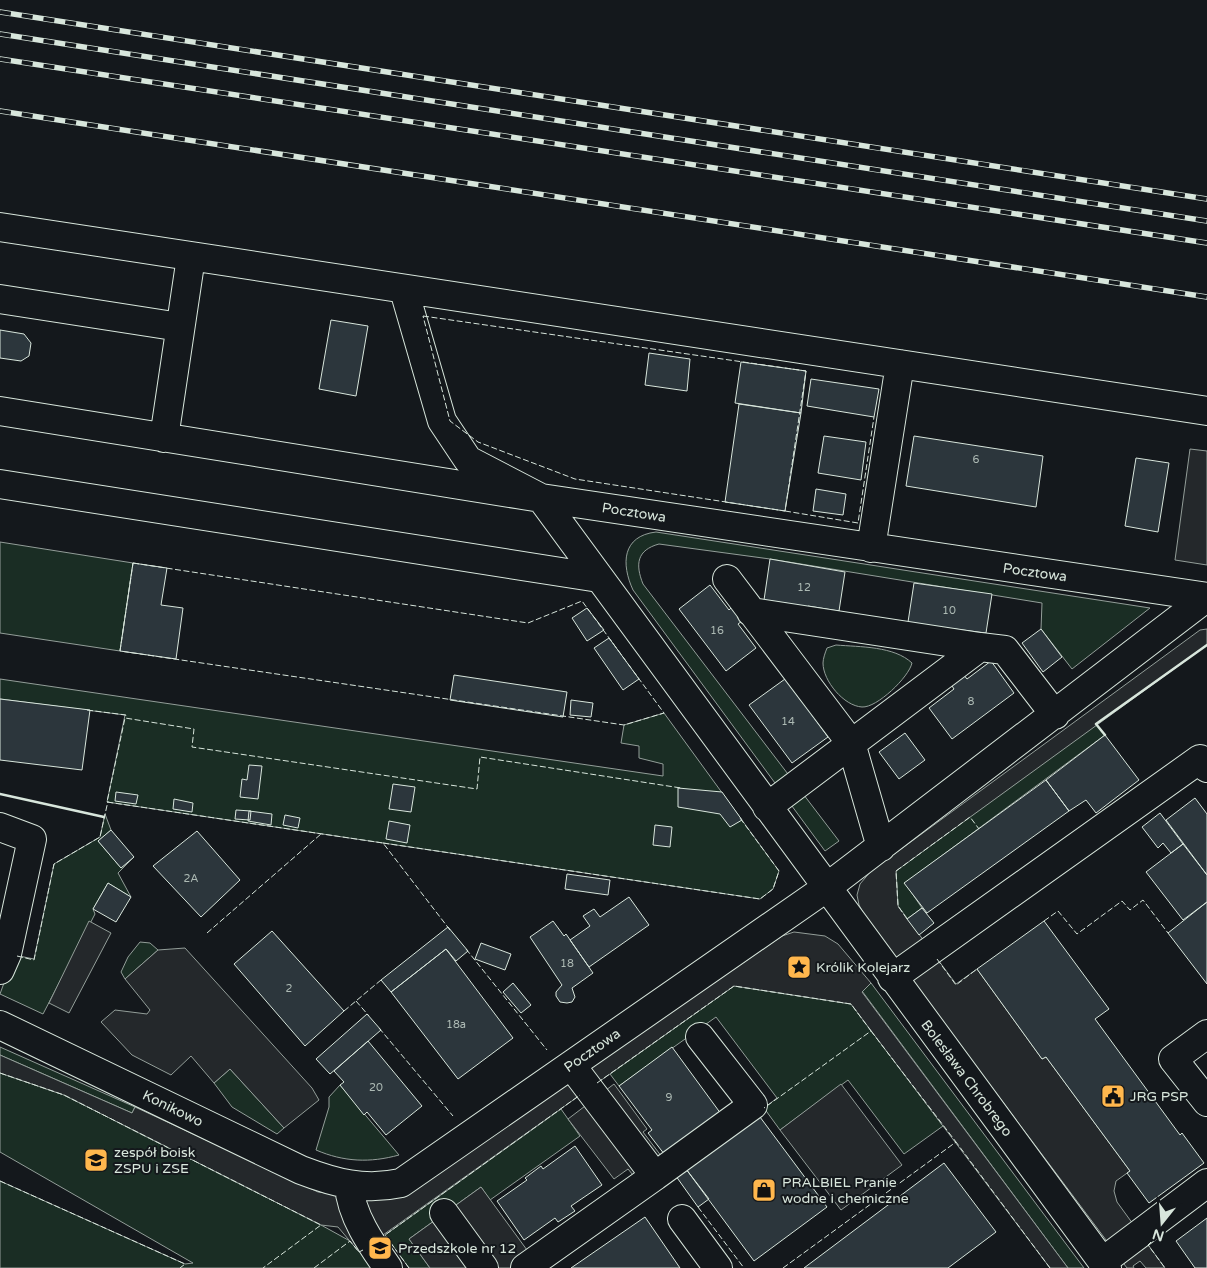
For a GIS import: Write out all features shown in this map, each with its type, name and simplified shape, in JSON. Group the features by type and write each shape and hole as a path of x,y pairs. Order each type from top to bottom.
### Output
{"street":[{"path":"0,228 1207,411"},
{"path":"164,438 191,257"},
{"path":"404,290 442,422 468,460 541,498 826,888"},
{"path":"0,299 180,327"},
{"path":"871,548 900,364"},
{"name":"Pocztowa","path":"0,411 541,498 1207,598"},
{"path":"0,484 599,578"},
{"path":"726,580 851,742 881,847"},
{"name":"Pocztowa","path":"349,1186 380,1188 401,1183 826,888 1207,598"},
{"path":"751,612 1005,650 1055,714"},
{"path":"767,807 851,742 980,647"},
{"path":"892,978 1200,759 1207,768"},
{"path":"0,827 32,839 8,954 0,970"},
{"name":"Bolesława Chrobrego","path":"826,888 1105,1265"},
{"name":"Konikowo","path":"0,1025 301,1170 349,1186"},
{"path":"1207,1034 1173,1059 1207,1102"},
{"path":"525,1268 753,1105 700,1037"},
{"path":"571,1065 655,1176"},
{"path":"1105,1265 1207,1184"},
{"path":"349,1186 350,1197 371,1244 388,1268"},
{"path":"444,1213 484,1268"},
{"path":"682,1219 718,1268"}],"green space":[{"path":"656,532 1150,608 1072,669 1041,629 1042,603 770,559 659,544 646,550 642,554 639,564 640,577 643,584 839,841 825,851 633,590 627,571 627,553 636,539"},
{"path":"0,542 133,563 120,651 0,633"},
{"path":"836,645 886,650 905,657 912,663 905,676 892,691 876,703 862,707 855,706 836,691 824,670 823,661 827,648"},
{"path":"0,679 663,776 663,764 639,758 639,746 621,743 624,725 664,713 779,871 773,889 760,899 107,802 125,715 0,699"},
{"path":"1096,724 1105,735 905,883 922,908 907,919 898,906 896,871"},
{"path":"105,814 111,830 98,841 121,868 134,857 118,873 131,897 108,883 93,909 95,914 43,1014 0,994 14,955 34,959 54,864 100,837"},
{"path":"140,942 150,943 158,950 125,979 121,972 128,957"},
{"path":"871,983 1084,1268 1068,1268 862,991"},
{"path":"734,986 851,1004 943,1126 904,1154 848,1080 780,1130 764,1108 777,1098 716,1017 619,1086 610,1074"},
{"path":"0,1047 135,1107 132,1113 0,1055"},
{"path":"230,1069 284,1128 277,1134 232,1107 214,1083"},
{"name":"zespół boisk ZSPU i ZSE","path":"0,1073 64,1095 321,1225 350,1241 359,1252 371,1244 386,1268 0,1268 0,1181 185,1264 193,1263 0,1152"},
{"path":"340,1085 399,1155 388,1158 357,1160 337,1157 316,1150 329,1107 329,1097"},
{"path":"561,1109 580,1136 490,1200 481,1187 409,1239 430,1268 409,1268 385,1235"}],"shaded area":[{"path":"1190,449 1207,451 1207,565 1175,560"},
{"path":"1207,629 1207,645 896,871 898,906 956,984 977,969 1042,1059 1046,1057 1130,1171 1116,1181 1114,1191 1117,1202 1165,1268 1146,1268 1140,1261 1133,1266 1134,1268 1127,1268 868,922 859,905 857,895 860,884 871,871 1200,630"},
{"path":"89,921 111,933 69,1013 49,1003"},
{"path":"794,932 825,936 838,944 871,983 862,992 1068,1268 1050,1268 851,1004 734,986 359,1252 338,1227 321,1225 64,1095 0,1073 0,1055 132,1113 135,1107 318,1192 375,1199 403,1197 782,936"},
{"path":"185,948 312,1088 319,1100 284,1128 230,1069 214,1083 191,1056 171,1075 132,1055 101,1022 115,1010 147,1014 150,1010 125,979 158,950"},
{"path":"614,1084 647,1129 643,1132 665,1161 638,1181 628,1169 614,1179 568,1119"},
{"path":"841,1084 902,1165 841,1210 780,1130"},
{"path":"481,1187 535,1261 525,1268 430,1268 409,1239"}],"building":[{"path":"331,320 368,326 356,396 319,389"},
{"path":"0,330 24,334 31,343 29,356 21,361 0,358"},
{"path":"649,353 690,359 687,391 645,385"},
{"path":"741,362 806,371 801,413 735,403"},
{"path":"811,379 879,389 874,417 807,406"},
{"path":"739,404 801,413 785,511 725,502"},
{"path":"824,436 866,442 861,480 818,473"},
{"path":"914,436 1043,456 1036,507 906,486"},
{"path":"1136,458 1169,463 1158,532 1125,526"},
{"path":"816,489 846,494 843,515 813,511"},
{"path":"770,559 845,572 839,611 808,606 807,613 790,610 791,604 764,600"},
{"path":"133,563 167,568 161,605 183,608 176,659 120,651"},
{"path":"914,583 992,594 986,633 955,629 954,636 908,622"},
{"path":"710,585 729,610 734,605 745,619 738,624 756,648 726,671 679,609"},
{"path":"587,608 604,630 587,641 572,618"},
{"path":"1041,629 1062,657 1043,672 1022,643"},
{"path":"609,638 639,679 623,690 594,648"},
{"path":"991,661 1014,693 952,739 929,708 954,689 950,683 963,674 967,679"},
{"path":"454,675 567,692 563,717 450,700"},
{"path":"785,679 802,702 805,699 814,713 812,715 828,737 792,763 749,705"},
{"path":"0,699 90,710 82,770 0,760"},
{"path":"571,700 593,703 591,717 570,715"},
{"path":"905,733 925,760 899,779 879,752"},
{"path":"1105,735 1139,780 1096,813 1086,800 1069,811 1046,780"},
{"path":"249,765 262,766 258,799 240,797 242,779 247,780"},
{"path":"1046,780 1069,811 927,913 904,883"},
{"path":"393,784 415,787 411,812 389,809"},
{"path":"678,788 722,792 742,820 730,827 720,814 678,807"},
{"path":"116,792 138,795 136,804 115,801"},
{"path":"1195,798 1207,814 1207,875 1166,820"},
{"path":"174,799 193,803 192,812 173,809"},
{"path":"236,810 251,811 250,820 235,819"},
{"path":"249,811 272,814 271,825 248,821"},
{"path":"1160,813 1183,844 1171,853 1163,843 1158,848 1142,827"},
{"path":"285,815 300,818 298,828 283,825"},
{"path":"389,821 410,825 407,843 386,839"},
{"path":"655,825 672,827 670,847 653,845"},
{"path":"111,830 134,857 121,868 98,841"},
{"path":"197,831 240,880 201,917 153,866"},
{"path":"1183,844 1207,875 1207,902 1183,920 1146,872"},
{"path":"567,874 610,880 608,895 565,889"},
{"path":"108,883 131,897 116,922 93,909"},
{"path":"629,897 649,925 589,967 570,940 590,926 583,916 594,909 600,917"},
{"path":"1207,902 1207,984 1168,933"},
{"path":"922,908 934,923 919,935 907,919"},
{"path":"553,921 564,936 566,934 593,973 572,988 575,997 572,1002 560,1002 556,996 556,992 562,985 530,937"},
{"name":"JRG PSP","path":"1044,921 1109,1009 1095,1019 1180,1135 1182,1133 1204,1163 1149,1203 1127,1173 1130,1171 1046,1057 1042,1059 977,969"},
{"path":"448,927 468,951 456,961 446,949 391,992 381,980"},
{"path":"272,931 344,1011 305,1046 234,964"},
{"path":"481,943 511,954 505,970 475,959"},
{"path":"446,949 513,1038 458,1079 391,992"},
{"path":"513,983 531,1005 521,1013 503,992"},
{"path":"367,1014 381,1030 330,1074 316,1059"},
{"path":"368,1041 422,1106 386,1135 367,1112 364,1115 340,1085 344,1082 334,1071"},
{"path":"672,1047 724,1118 668,1159 648,1133 652,1130 619,1086"},
{"path":"757,1113 827,1207 754,1261 683,1165"},
{"path":"575,1146 602,1185 571,1206 575,1211 558,1222 555,1218 524,1240 497,1201 527,1180 525,1178 541,1166 543,1169"},
{"path":"944,1163 996,1232 948,1268 804,1268"},
{"path":"683,1165 709,1199 698,1207 673,1172"},
{"path":"645,1217 680,1268 571,1268"},
{"path":"1207,1218 1207,1268 1195,1268 1176,1241"}],"railway":[{"path":"0,12 1207,199"},
{"path":"0,34 1207,221"},
{"path":"0,59 1207,243"},
{"path":"0,111 1207,297"}],"fence":[{"path":"423,316 806,371 785,511 575,479 478,442 450,421 423,316"},
{"path":"785,511 858,523 874,417"},
{"path":"133,563 528,623 582,601 664,713 624,725 120,651 133,563"},
{"path":"87,710 126,715 125,718"},
{"path":"450,930 383,843 107,802 125,718 194,729 192,747 477,789 480,757 681,788"},
{"path":"17,956 34,960 54,864 100,837 108,801"},
{"path":"907,919 898,906 896,871 970,817 979,829"},
{"path":"383,843 760,899 773,889 779,871 740,818"},
{"path":"207,933 321,834"},
{"path":"1044,921 1058,911 1077,934 1122,901 1130,910 1143,900 1168,933"},
{"path":"466,949 547,1050"},
{"path":"937,959 956,985 977,969"},
{"path":"344,1011 381,980"},
{"path":"597,1083 734,986 851,1004 871,1031 764,1108"},
{"path":"356,1001 369,1016"},
{"path":"379,1028 453,1116"},
{"path":"871,1031 956,1142"},
{"path":"0,1073 64,1095 321,1225 263,1268"},
{"path":"409,1268 385,1235 580,1095"},
{"path":"783,1268 956,1142 1050,1268"},
{"path":"0,1181 185,1264 180,1268"},
{"path":"698,1207 744,1268"},
{"path":"314,1268 350,1241 359,1252 363,1250"},
{"path":"1151,1242 1148,1245 1165,1268"}],"wall":[{"path":"1105,735 1096,724 1207,645"},
{"path":"0,794 104,817"}],"place":[{"name":"Królik Kolejarz","path":"799,967"},
{"name":"JRG PSP","path":"1113,1096"},
{"name":"zespół boisk ZSPU i ZSE","path":"96,1160"},
{"name":"PRALBIEL Pranie wodne i chemiczne","path":"764,1190"},
{"name":"Przedszkole nr 12","path":"380,1248"}]}
